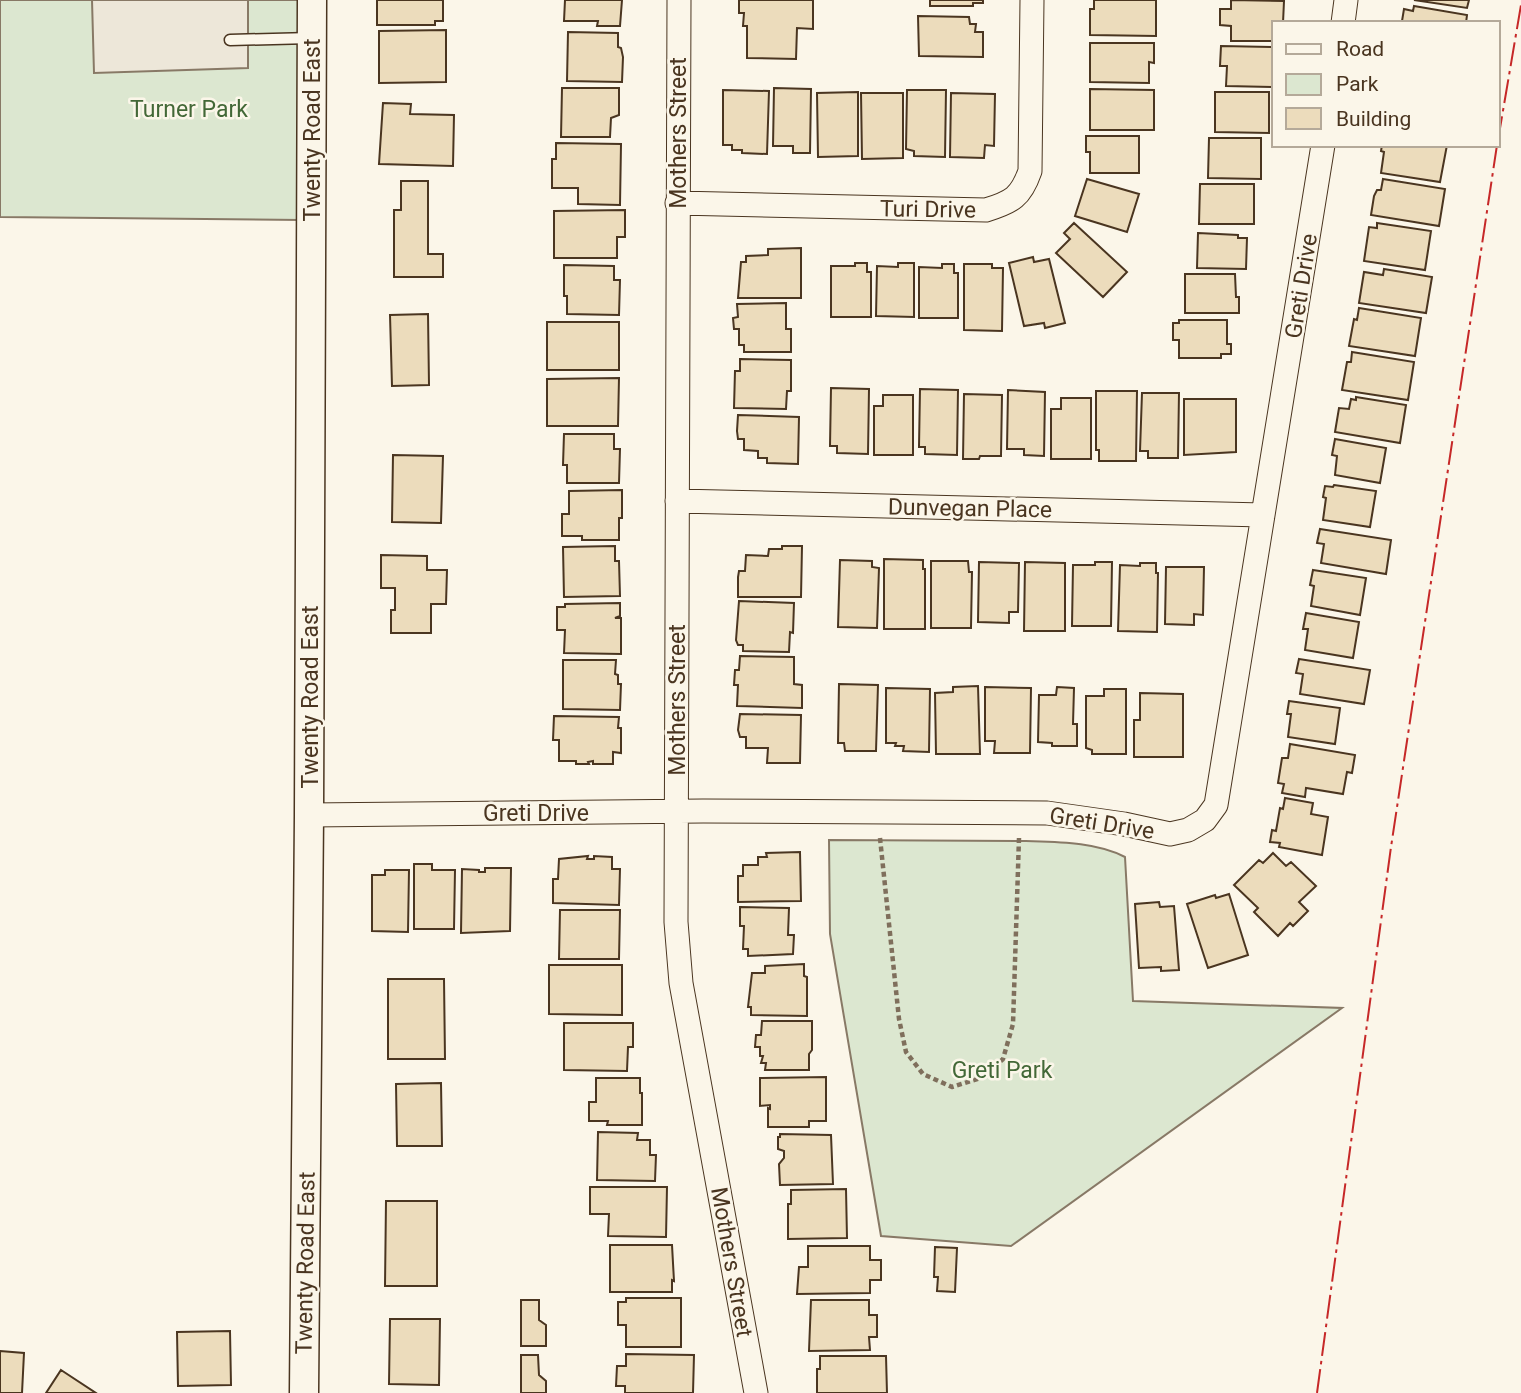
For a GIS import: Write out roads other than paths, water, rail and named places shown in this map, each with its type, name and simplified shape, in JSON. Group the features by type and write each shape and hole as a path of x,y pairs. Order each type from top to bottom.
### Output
{"street":[{"name":"Twenty Road East","path":"304,1393 312,0"},
{"name":"Mothers Street","path":"679,0 676,922 681,983 756,1393"},
{"name":"Turi Drive","path":"677,203 986,210 1017,197 1030,171 1032,0"},
{"path":"1343,21 1346,0"},
{"name":"Greti Drive","path":"309,815 677,811 1047,813 1170,834 1188,830 1205,820 1216,805 1323,147"},
{"name":"Dunvegan Place","path":"677,501 1263,515"}],"lane":[{"path":"230,40 312,38"}],"park label":[{"name":"Turner Park","path":"189,109"},
{"name":"Greti Park","path":"1002,1070"}]}
